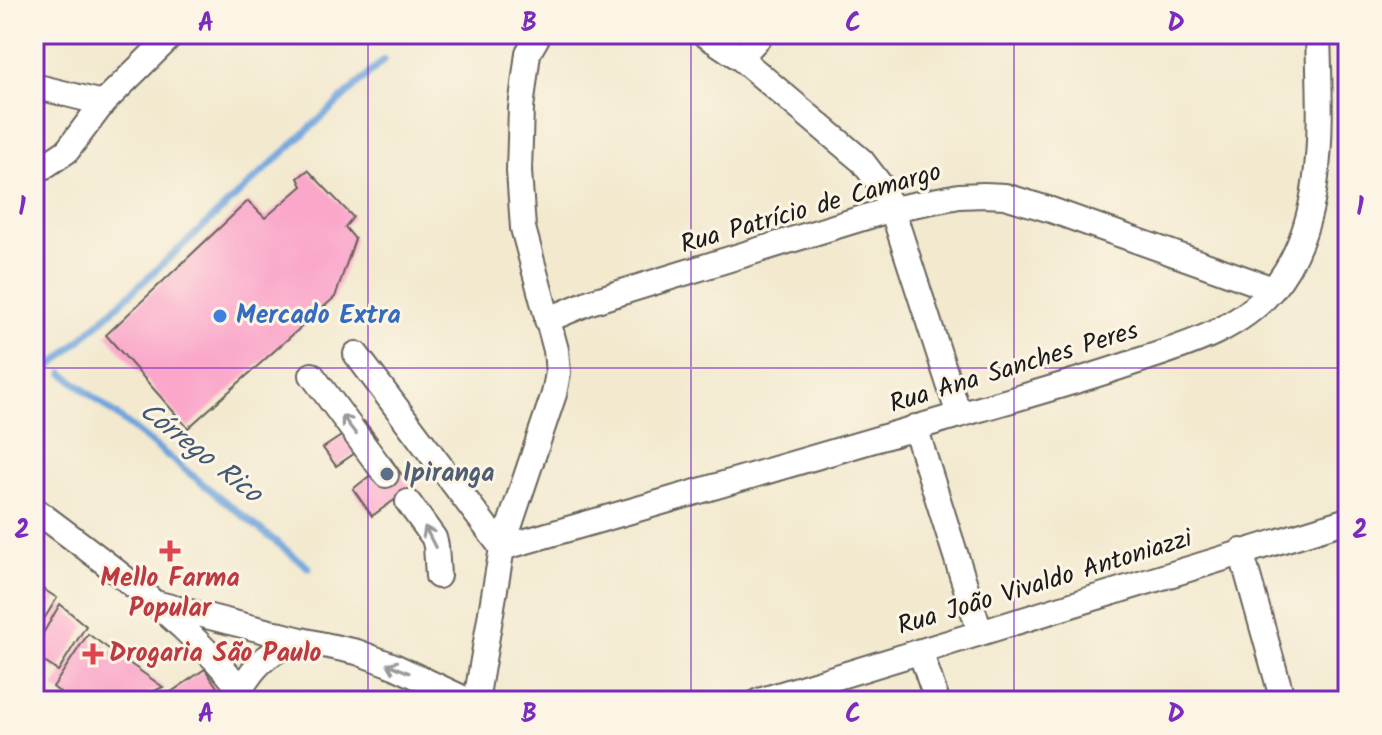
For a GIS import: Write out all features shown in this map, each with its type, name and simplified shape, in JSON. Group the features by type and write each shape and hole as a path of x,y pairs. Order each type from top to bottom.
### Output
{"street":[{"path":"34,173 67,151 103,103 173,34"},
{"path":"476,701 502,548 554,394 558,373 556,350 523,228 519,171 521,108 528,53 539,34"},
{"path":"704,34 740,58 862,161 882,187 892,209 959,415"},
{"path":"740,58 762,34"},
{"name":"Rua Ana Sanches Peres","path":"502,548 1087,378 1199,340 1235,321 1273,289 1292,259 1307,223 1319,157 1318,34"},
{"path":"34,86 103,103"},
{"name":"Rua Patrício de Camargo","path":"547,320 590,302 892,209 959,196 1005,196 1273,289"},
{"path":"356,354 502,548"},
{"path":"312,375 386,475"},
{"path":"915,427 980,632"},
{"path":"408,502 434,538 438,576"},
{"path":"34,509 155,603 208,651 245,695"},
{"name":"Rua João Vivaldo Antoniazzi","path":"759,701 1348,520"},
{"path":"1241,551 1283,701"},
{"path":"155,603 357,652 469,701"},
{"path":"245,695 249,674 260,662 280,647 301,640"},
{"path":"920,651 937,701"}],"building":[{"name":"Mercado Extra","path":"308,170 353,217 345,227 355,239 335,297 188,428 106,335 248,201 265,218 302,186 298,178"},
{"path":"364,421 377,438 336,466 323,448"},
{"name":"Ipiranga","path":"391,459 411,488 372,516 353,489"},
{"path":"34,583 57,598 34,635"},
{"path":"60,604 86,626 58,671 34,655 34,649"},
{"path":"88,634 163,687 132,701 71,701 53,687"},
{"path":"205,669 226,701 158,701"}],"waterway":[{"path":"53,365 384,60"},
{"name":"Córrego Rico","path":"63,373 309,568"}],"place":[{"name":"Mercado Extra","path":"220,316"},
{"name":"Ipiranga","path":"387,474"},
{"name":"Mello Farma Popular","path":"170,551"},
{"name":"Drogaria São Paulo","path":"93,654"}]}
